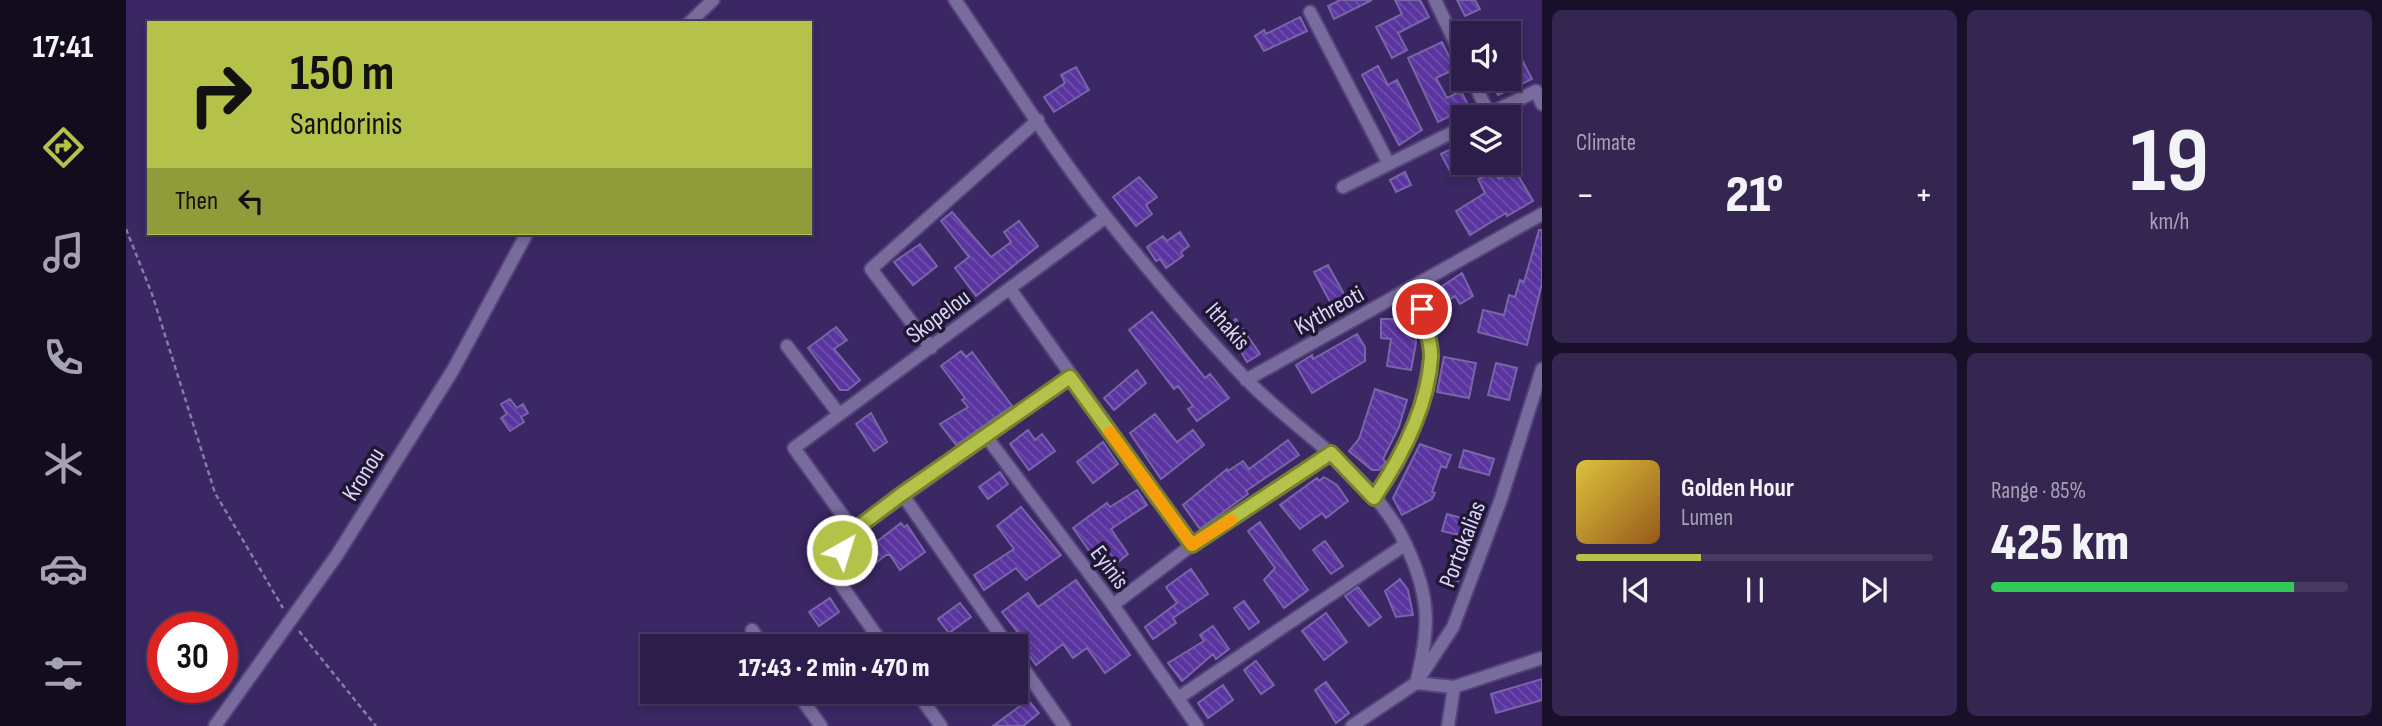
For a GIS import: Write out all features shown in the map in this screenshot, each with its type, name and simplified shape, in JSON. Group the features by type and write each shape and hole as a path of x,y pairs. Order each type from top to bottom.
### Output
{"street":[{"path":"691,21 713,0"},
{"name":"Ithakis","path":"954,0 1106,217 1246,380 1331,453 1374,498 1406,544 1426,599 1427,640 1416,684"},
{"path":"1435,0 1451,34"},
{"path":"1310,12 1389,164"},
{"path":"1507,105 1536,91 1542,104"},
{"path":"931,348 871,270 1038,120"},
{"path":"1343,187 1451,133"},
{"name":"Kythreoti","path":"1246,380 1542,214"},
{"name":"Skopelou","path":"853,531 794,448 1106,217"},
{"name":"Kronou","path":"215,726 337,555 453,370 526,235"},
{"path":"1374,498 1397,463 1420,408 1431,356 1417,286"},
{"path":"1010,289 1192,545"},
{"path":"787,346 839,414"},
{"name":"Portokalias","path":"1352,726 1416,684 1453,627 1502,499 1542,369"},
{"path":"876,634 830,569 853,531 1070,377"},
{"name":"Eyinis","path":"985,435 1112,605 1197,726"},
{"path":"1112,605 1192,545 1331,453"},
{"path":"902,494 1000,634"},
{"path":"1178,698 1406,544"},
{"path":"752,630 755,634"},
{"path":"1416,684 1454,687 1542,658"},
{"path":"1028,675 1063,726"},
{"path":"1448,726 1454,687"},
{"path":"805,704 821,726"},
{"path":"925,704 941,726"}],"path":[{"path":"126,229 152,294 215,493 290,620 376,726"}],"building":[{"path":"1340,0 1372,0 1334,19 1328,6"},
{"path":"1395,0 1420,0 1429,17 1398,33 1407,50 1392,58 1376,27 1402,14"},
{"path":"1457,0 1475,0 1480,9 1465,16"},
{"path":"1300,17 1307,31 1264,51 1255,36 1264,30 1266,34"},
{"path":"1442,42 1451,61 1451,71 1436,78 1447,98 1461,91 1468,105 1451,105 1451,116 1438,122 1408,58"},
{"path":"1521,58 1532,79 1521,84"},
{"path":"1378,66 1388,85 1397,80 1422,130 1399,145 1362,75"},
{"path":"1076,67 1089,90 1054,112 1044,97 1065,83 1061,75"},
{"path":"1451,149 1450,171 1441,154"},
{"path":"1405,172 1411,185 1396,192 1390,180"},
{"path":"1482,175 1497,175 1499,179 1506,175 1518,175 1533,201 1507,216 1506,213 1470,235 1456,211 1485,193 1478,179 1483,177"},
{"path":"1139,177 1157,197 1146,205 1152,214 1136,226 1113,197"},
{"path":"952,212 991,257 1011,242 1004,232 1019,221 1038,246 976,296 955,268 969,257 941,221"},
{"path":"1539,230 1542,230 1542,283 1527,345 1478,332 1483,310 1504,315 1509,295 1515,297 1520,280 1524,282"},
{"path":"1180,232 1189,246 1181,252 1183,256 1166,268 1160,259 1156,261 1147,247 1163,236 1167,241"},
{"path":"920,244 937,266 913,285 894,262"},
{"path":"1328,265 1349,303 1335,311 1314,272"},
{"path":"1462,273 1473,296 1460,304 1455,296 1449,300 1441,287"},
{"path":"1396,308 1412,308 1414,315 1416,343 1411,370 1387,366 1391,339 1381,338 1381,319 1396,319"},
{"path":"1152,312 1205,378 1210,374 1229,398 1197,421 1188,409 1193,406 1178,386 1174,389 1129,330"},
{"path":"1236,319 1260,354 1247,362 1226,325"},
{"path":"836,327 847,340 834,349 860,380 848,390 840,390 808,348"},
{"path":"1357,334 1365,347 1365,361 1312,393 1296,365 1312,355 1313,359"},
{"path":"961,351 966,357 972,352 1012,406 956,445 940,424 968,407 962,400 965,398 941,366"},
{"path":"1444,357 1476,363 1469,398 1437,392"},
{"path":"1496,363 1517,368 1509,400 1488,395"},
{"path":"1137,370 1146,383 1114,410 1104,398"},
{"path":"1375,389 1407,400 1399,427 1383,459 1386,462 1379,470 1372,470 1349,451 1359,439"},
{"path":"510,399 517,408 523,404 528,413 521,417 524,422 510,431 501,418 507,414 501,404"},
{"path":"871,413 887,442 874,451 856,424"},
{"path":"1155,414 1177,442 1193,430 1204,445 1161,479 1130,433"},
{"path":"1028,430 1035,440 1042,434 1055,451 1029,470 1010,444"},
{"path":"1288,440 1299,455 1246,491 1248,494 1200,529 1183,505 1227,469 1228,471 1243,461 1249,469"},
{"path":"1103,442 1118,464 1093,483 1077,462"},
{"path":"1420,444 1451,455 1446,468 1441,466 1432,499 1402,515 1393,498"},
{"path":"1464,450 1494,459 1489,475 1459,467"},
{"path":"1000,472 1008,484 988,499 979,487"},
{"path":"1324,477 1337,485 1348,501 1326,518 1322,513 1300,529 1280,505 1317,478 1319,481"},
{"path":"1137,490 1147,505 1111,529 1128,554 1105,573 1073,528 1107,503 1110,507"},
{"path":"1021,507 1061,555 1026,580 1016,568 984,590 974,575 1014,549 997,526"},
{"path":"1447,514 1476,522 1458,581 1444,577 1459,535 1442,531"},
{"path":"1260,522 1308,590 1284,608 1264,580 1275,568 1248,531"},
{"path":"901,523 904,527 907,525 925,552 900,570 890,555 886,555 858,577 848,564"},
{"path":"1325,541 1343,566 1331,574 1313,550"},
{"path":"1191,569 1208,594 1173,618 1176,623 1153,639 1145,627 1177,603 1166,587"},
{"path":"1400,579 1408,590 1413,615 1396,617 1385,591"},
{"path":"1076,580 1130,655 1105,673 1087,648 1073,658 1063,644 1036,665 1028,654 1028,634 1019,634 1002,612 1028,593 1038,607"},
{"path":"1358,587 1381,617 1369,626 1345,596"},
{"path":"830,598 839,612 819,626 809,612"},
{"path":"1244,601 1259,622 1249,629 1234,608"},
{"path":"960,603 971,617 949,633 938,619"},
{"path":"1326,613 1347,642 1324,660 1302,631"},
{"path":"1213,626 1229,649 1216,659 1213,654 1182,681 1168,663 1204,641 1200,635"},
{"path":"1256,661 1274,685 1261,694 1244,670"},
{"path":"1542,679 1542,700 1496,713 1491,694"},
{"path":"1326,682 1349,713 1336,723 1315,690"},
{"path":"1223,685 1233,700 1208,718 1198,703"},
{"path":"1028,700 1039,713 1023,726 993,726 1023,704 1028,704"}],"slow traffic":[{"path":"1110,432 1192,545 1231,520"}],"route":[{"path":"842,550 853,531 1070,377 1192,545 1331,453 1374,498 1397,463 1420,408 1431,356 1422,309"}]}
